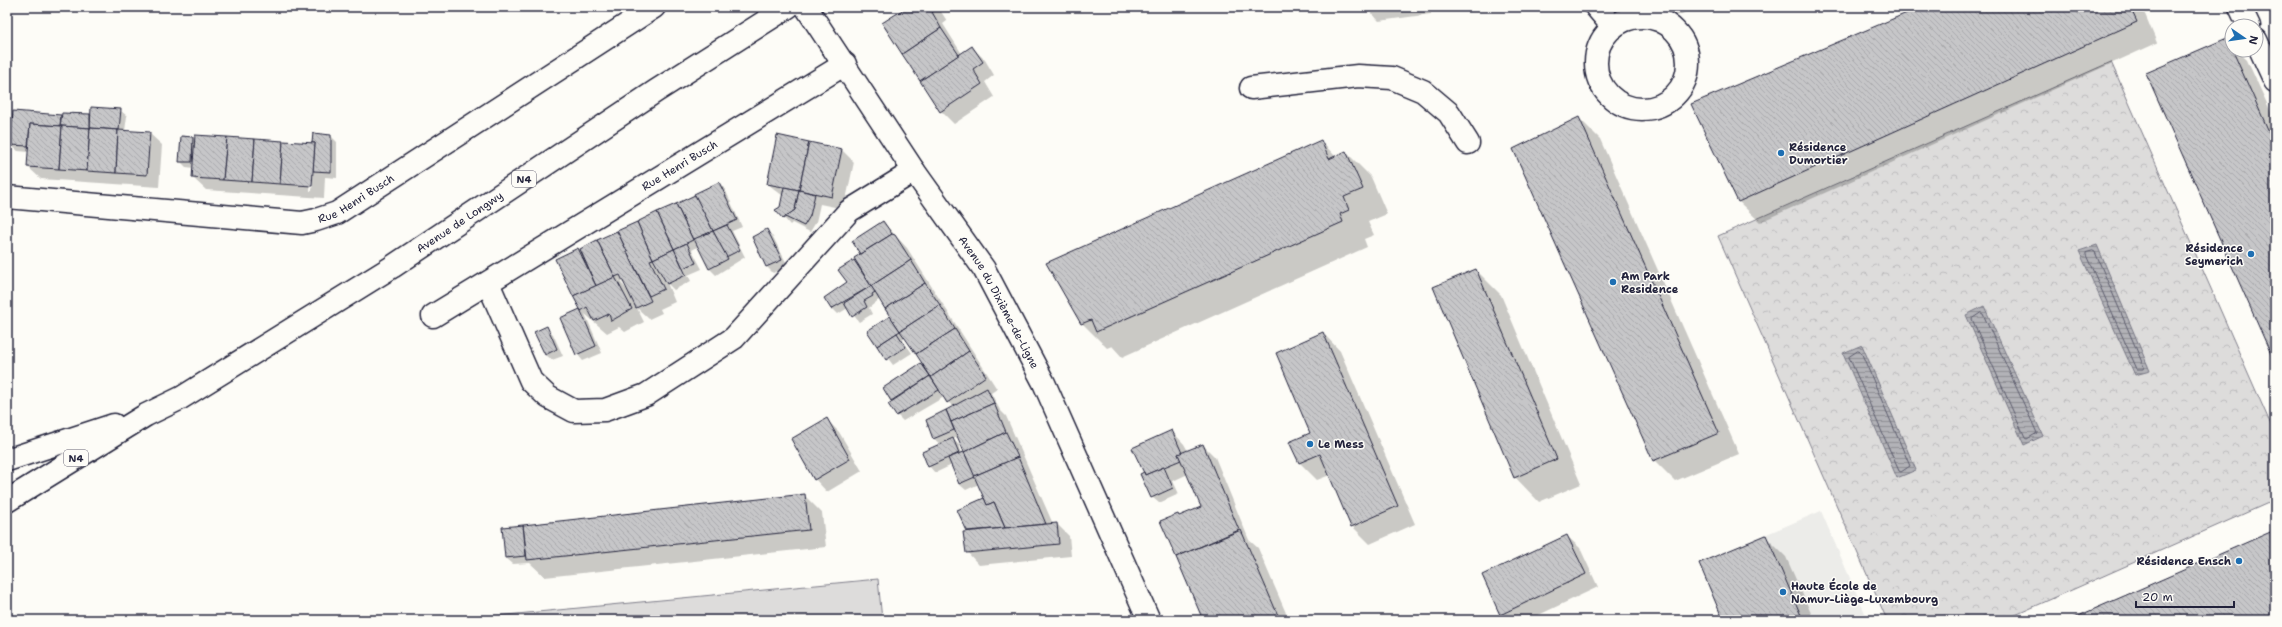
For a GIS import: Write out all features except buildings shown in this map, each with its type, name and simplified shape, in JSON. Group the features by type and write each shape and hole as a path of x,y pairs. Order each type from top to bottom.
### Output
{"street":[{"name":"Rue Henri Busch","path":"7,197 302,223 316,220 337,213 654,7"},
{"name":"Avenue de Longwy","path":"7,501 146,415 181,398 392,267 656,91 788,7"},
{"name":"Avenue du Dixième-de-Ligne","path":"806,7 845,64 914,171 984,269 1041,376 1149,620"},
{"path":"1596,7 1613,27"},
{"path":"2240,7 2245,18"},
{"path":"1639,17 1653,18 1666,24 1677,33 1684,44 1688,58 1687,72 1682,86 1674,96 1662,105 1647,109 1632,108 1618,103 1607,94 1599,81 1596,67 1597,51 1603,38 1613,27 1626,20 1639,17"},
{"path":"2264,57 2275,81"},
{"name":"Rue Henri Busch","path":"433,316 845,64"},
{"path":"1251,88 1358,76 1392,78 1423,91 1449,113 1468,143"},
{"path":"488,282 531,380 548,397 574,411 605,410 646,395 734,338 850,211 914,171"},
{"name":"Avenue de Longwy","path":"7,460 146,415"}],"shaded area":[{"name":"Haute École de Namur-Liège-Luxembourg","path":"1821,511 1868,620 1723,620 1699,563"}],"green space":[{"path":"2111,62 2275,434 2275,500 2004,620 1887,620 1718,236"},
{"path":"878,579 882,620 455,620"}],"water":[{"path":"2097,245 2150,371 2135,375 2079,251"},
{"path":"1984,306 2043,436 2024,445 1966,315"},
{"path":"1862,345 1916,470 1897,478 1843,353"}],"place":[{"name":"Résidence Dumortier","path":"1781,153"},
{"name":"Résidence Seymerich","path":"2251,254"},
{"name":"Am Park Residence","path":"1613,282"},
{"name":"Le Mess","path":"1310,444"},
{"name":"Résidence Ensch","path":"2239,561"},
{"name":"Haute École de Namur-Liège-Luxembourg","path":"1783,592"}]}
